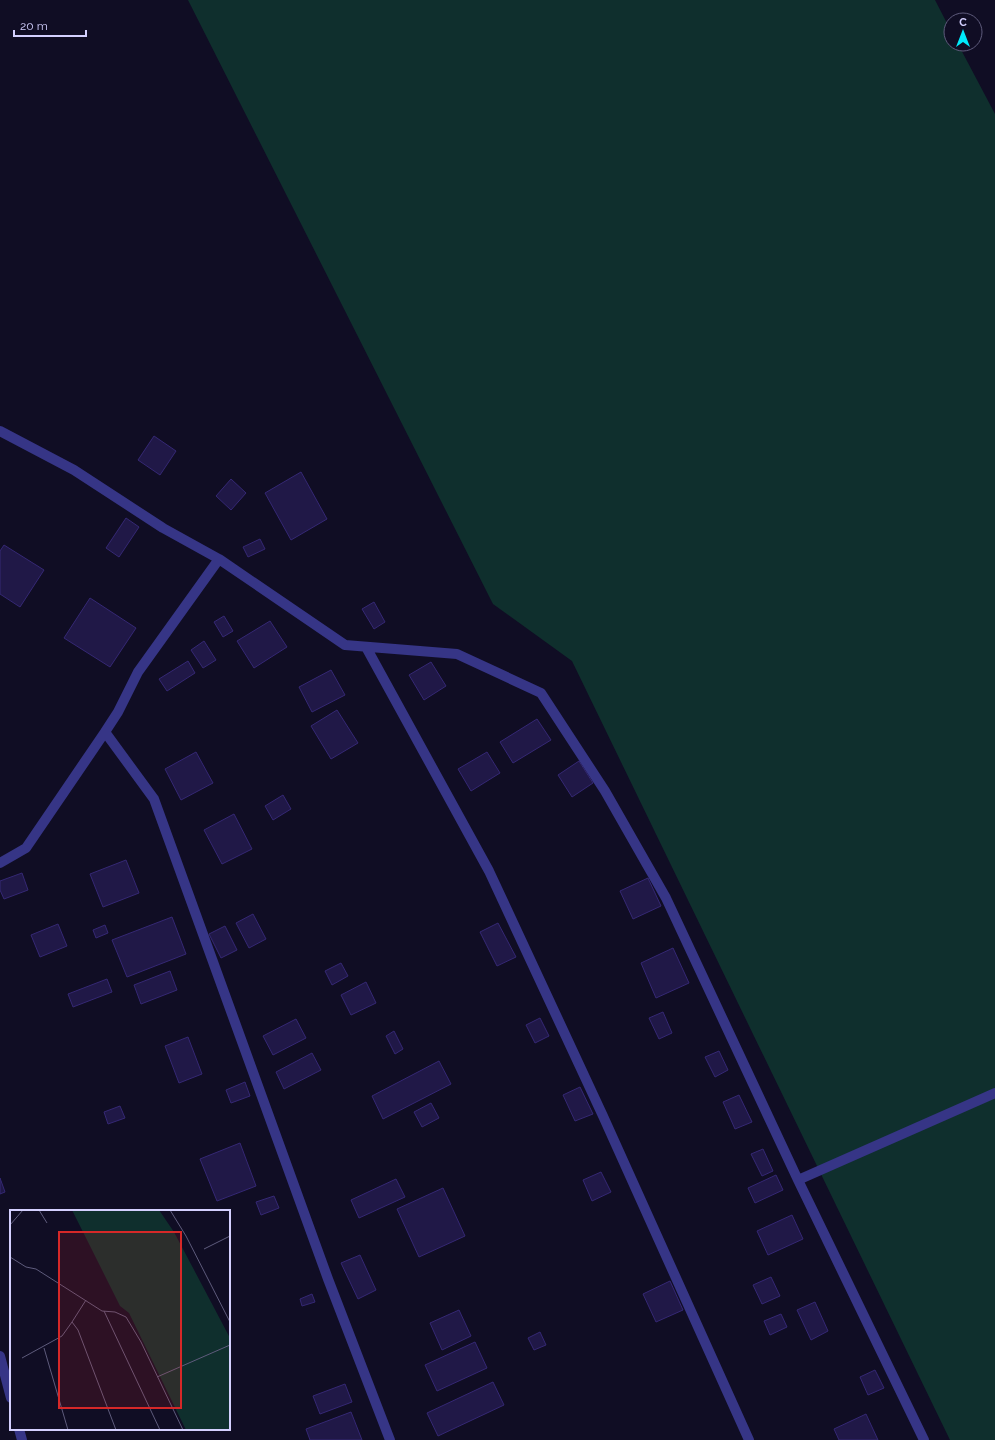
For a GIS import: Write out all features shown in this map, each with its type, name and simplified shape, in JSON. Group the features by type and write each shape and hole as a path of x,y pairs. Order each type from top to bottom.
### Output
{"street":[{"path":"0,431 74,470 163,528 219,559 345,646 457,654 541,693 605,791 666,898 798,1180 924,1440"},
{"path":"0,863 26,848 118,712 138,672 219,559"},
{"path":"366,647 489,871 603,1116 748,1440"},
{"path":"105,732 154,799 325,1271 390,1440"},
{"path":"798,1180 995,1093"},
{"path":"0,1356 10,1394"},
{"path":"19,1430 22,1440"}],"green space":[{"path":"188,0 935,0 943,16 943,52 962,52 995,114 995,1440 950,1440 572,661 493,604"}],"building":[{"path":"154,436 176,451 160,475 138,460"},
{"path":"301,472 327,519 291,540 265,493"},
{"path":"231,479 246,493 231,510 216,496"},
{"path":"126,518 139,527 119,557 106,548"},
{"path":"260,539 265,549 248,557 243,547"},
{"path":"4,545 44,570 20,607 0,594 0,551"},
{"path":"90,598 136,628 110,667 64,638"},
{"path":"374,602 385,622 374,629 362,609"},
{"path":"224,616 233,631 223,637 214,622"},
{"path":"270,621 287,647 254,668 237,641"},
{"path":"204,641 216,660 203,668 191,650"},
{"path":"188,661 195,673 167,691 159,679"},
{"path":"431,662 446,686 424,700 409,675"},
{"path":"331,670 345,695 312,712 299,687"},
{"path":"337,710 358,743 331,759 311,726"},
{"path":"537,719 551,740 513,763 500,742"},
{"path":"196,752 213,783 181,800 165,769"},
{"path":"487,752 500,773 471,791 458,769"},
{"path":"579,761 593,783 572,797 558,775"},
{"path":"283,795 291,809 273,820 265,806"},
{"path":"234,814 252,849 222,864 204,830"},
{"path":"126,860 139,893 103,907 90,874"},
{"path":"22,873 28,890 4,899 0,890 0,881"},
{"path":"648,878 661,906 633,919 620,891"},
{"path":"253,914 266,939 249,948 236,923"},
{"path":"172,917 186,954 127,977 112,940"},
{"path":"498,923 516,957 497,966 480,932"},
{"path":"58,924 67,946 40,957 31,935"},
{"path":"105,925 108,933 96,938 93,930"},
{"path":"225,926 237,950 221,958 209,934"},
{"path":"673,948 689,983 656,998 641,963"},
{"path":"341,963 348,976 332,985 325,971"},
{"path":"170,971 177,990 141,1004 134,985"},
{"path":"107,979 112,992 73,1007 68,994"},
{"path":"366,982 376,1003 351,1015 341,995"},
{"path":"663,1012 672,1033 659,1039 649,1018"},
{"path":"540,1018 549,1036 535,1043 526,1025"},
{"path":"296,1019 306,1038 273,1055 263,1036"},
{"path":"394,1031 403,1049 395,1054 386,1036"},
{"path":"188,1037 202,1074 179,1083 165,1046"},
{"path":"719,1051 728,1070 715,1077 705,1057"},
{"path":"312,1053 321,1070 284,1089 276,1072"},
{"path":"439,1061 451,1084 383,1119 372,1096"},
{"path":"245,1082 250,1096 231,1103 226,1090"},
{"path":"580,1087 593,1114 575,1121 563,1095"},
{"path":"739,1095 752,1122 735,1129 723,1102"},
{"path":"431,1103 439,1118 422,1127 414,1112"},
{"path":"120,1106 125,1118 108,1124 104,1112"},
{"path":"240,1143 256,1186 217,1201 200,1159"},
{"path":"763,1149 773,1171 762,1176 751,1154"},
{"path":"601,1172 611,1192 592,1201 583,1180"},
{"path":"776,1175 783,1190 755,1203 748,1188"},
{"path":"0,1178 5,1192 0,1194"},
{"path":"396,1179 405,1197 359,1218 351,1200"},
{"path":"443,1188 465,1236 419,1257 397,1209"},
{"path":"274,1196 279,1208 261,1215 256,1202"},
{"path":"792,1215 803,1239 768,1255 757,1231"},
{"path":"360,1255 376,1290 358,1299 341,1263"},
{"path":"771,1277 780,1296 762,1304 753,1285"},
{"path":"670,1281 683,1310 656,1322 643,1294"},
{"path":"312,1294 315,1302 302,1306 300,1299"},
{"path":"815,1302 828,1331 811,1340 797,1310"},
{"path":"459,1310 471,1336 442,1350 430,1323"},
{"path":"781,1314 787,1327 770,1335 764,1321"},
{"path":"540,1332 546,1345 534,1350 528,1338"},
{"path":"475,1342 487,1368 437,1391 425,1365"},
{"path":"875,1370 884,1388 868,1395 860,1377"},
{"path":"493,1382 504,1405 438,1436 427,1413"},
{"path":"345,1384 352,1402 320,1414 313,1396"},
{"path":"351,1412 362,1440 310,1440 306,1429"},
{"path":"866,1414 878,1440 839,1440 834,1429"}]}
